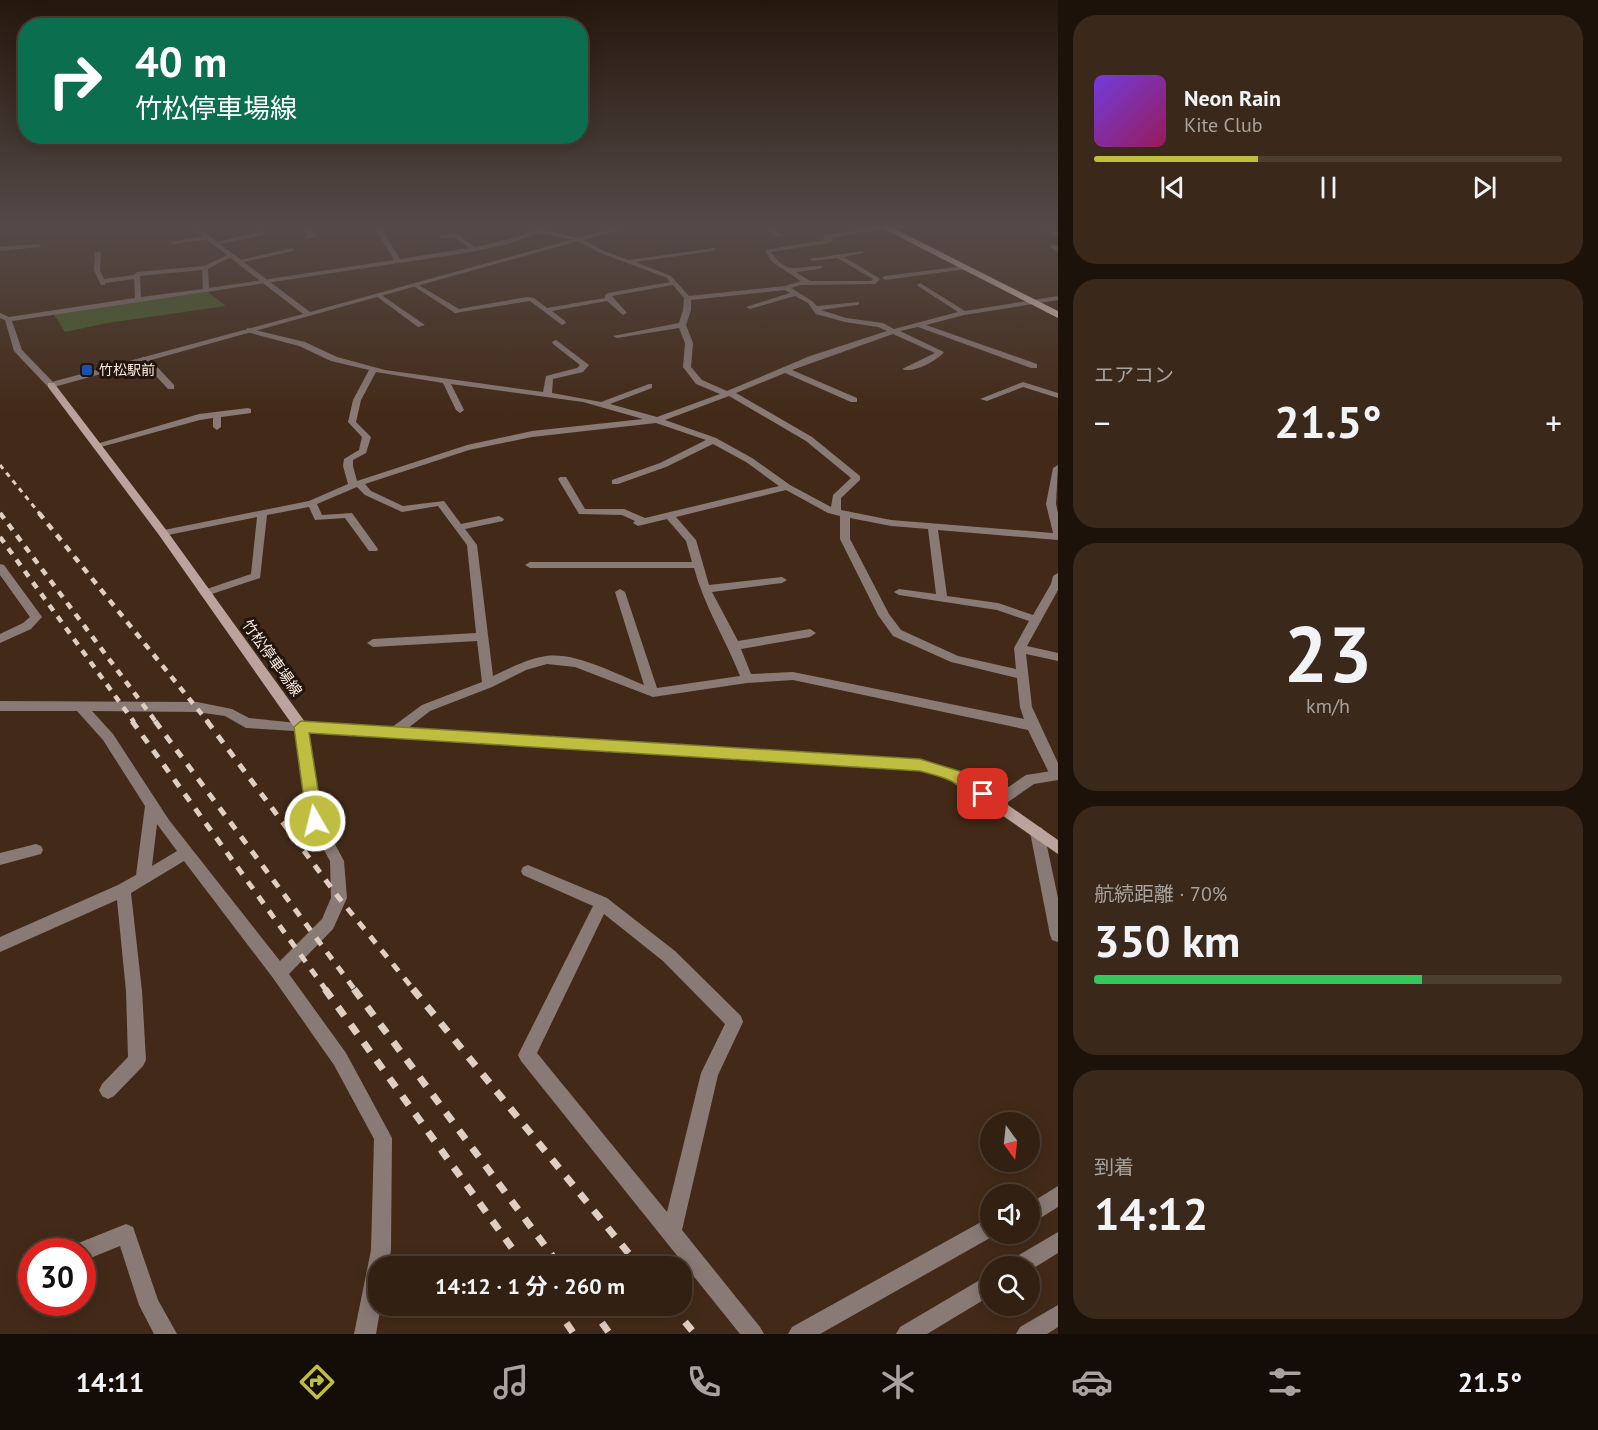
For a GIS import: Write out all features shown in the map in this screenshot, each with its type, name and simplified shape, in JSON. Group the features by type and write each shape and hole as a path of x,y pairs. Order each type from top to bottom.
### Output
{"highway":[{"path":"1004,287 1058,315"}],"main road":[{"name":"竹松停車場線","path":"51,385 163,533 301,727"},
{"path":"301,727 920,765 956,776 1058,848"}],"street":[{"path":"137,287 138,298"},
{"path":"227,287 4,317 18,351 51,385 407,287"},
{"path":"274,287 308,314"},
{"path":"419,287 458,311 532,299 562,323"},
{"path":"609,299 608,295 655,287"},
{"path":"678,287 687,298 687,310 682,325 689,343 687,367 699,382 729,394 809,440 857,478 836,497 845,538 884,615 897,633 955,659 1023,675"},
{"path":"924,287 964,313"},
{"path":"687,298 786,288 819,312 845,320 880,325 940,352 936,357 906,369"},
{"path":"750,307 796,294"},
{"path":"378,295 421,325"},
{"path":"163,533 312,503 356,484 467,448 521,436 657,420 729,394 813,358 893,331 964,313 1058,298"},
{"path":"546,310 609,299"},
{"path":"609,299 623,313"},
{"path":"816,308 857,303"},
{"path":"917,324 1034,366"},
{"path":"617,336 682,325"},
{"path":"250,330 302,344 334,359 374,369 548,394 657,420 713,440 749,460 787,487 840,513 891,523 1058,536 1051,504 1058,468"},
{"path":"548,394 549,378 580,370 585,365 556,342"},
{"path":"145,359 171,387"},
{"path":"374,369 357,399 352,422 367,437 363,451 349,459 348,466 356,484 368,493 402,509 441,502 472,545 488,684"},
{"path":"786,370 854,400"},
{"path":"445,379 460,410"},
{"path":"984,399 1023,384 1058,396"},
{"path":"601,405 649,386"},
{"path":"97,446 199,417 248,411"},
{"path":"217,415 217,427"},
{"path":"615,482 663,465 713,440"},
{"path":"563,479 582,512 624,512 640,522 787,487"},
{"path":"312,503 319,518 348,515 374,549"},
{"path":"205,593 256,576 262,513"},
{"path":"669,516 691,540 706,589 734,646 747,679"},
{"path":"460,527 499,519"},
{"path":"933,527 942,598"},
{"path":"530,565 697,565"},
{"path":"0,567 6,583 36,616 27,626 0,639"},
{"path":"996,803 1031,779 1058,775 1026,707 1020,648 1037,620 1052,603 1058,576"},
{"path":"706,589 782,580"},
{"path":"621,592 653,693"},
{"path":"899,592 998,607 1037,620"},
{"path":"734,646 810,633"},
{"path":"373,643 483,637"},
{"path":"1020,648 1058,657"},
{"path":"393,733 426,708 488,684 522,667 547,660 577,663 653,693 747,679 793,676 1033,726"},
{"path":"0,706 196,706 228,711 246,723 301,727 315,821 337,861 339,898 328,924 279,973"},
{"path":"81,707 108,737 186,853 279,973 340,1059 383,1138 380,1256"},
{"path":"143,878 152,805"},
{"path":"1037,832 1058,935"},
{"path":"0,859 36,850"},
{"path":"0,945 123,890 186,853"},
{"path":"528,871 602,903 669,956 735,1022 711,1073 671,1234"},
{"path":"108,1090 136,1060 134,991 123,890"},
{"path":"602,903 527,1056 753,1334"},
{"path":"1040,1208 1058,1196"},
{"path":"799,1334 980,1233"},
{"path":"96,1246 126,1234 149,1305 166,1334"},
{"path":"1035,1256 1058,1242"},
{"path":"907,1334 980,1290"},
{"path":"365,1334 368,1316"}],"green space":[{"path":"208,292 226,306 107,323 65,332 53,313"}],"railway":[{"path":"0,465 40,514"},
{"path":"0,513 156,722"},
{"path":"39,513 208,722"},
{"path":"0,537 134,722"},
{"path":"132,721 326,990"},
{"path":"155,721 355,990"},
{"path":"207,721 339,898 414,990"},
{"path":"325,989 518,1256"},
{"path":"354,989 553,1256"},
{"path":"413,989 631,1256"},
{"path":"562,1316 574,1334"},
{"path":"597,1316 610,1334"},
{"path":"680,1316 695,1334"}],"place":[{"name":"竹松駅前","path":"87,370"}],"route":[{"path":"315,821 301,727 920,765 956,776 983,794"}]}
